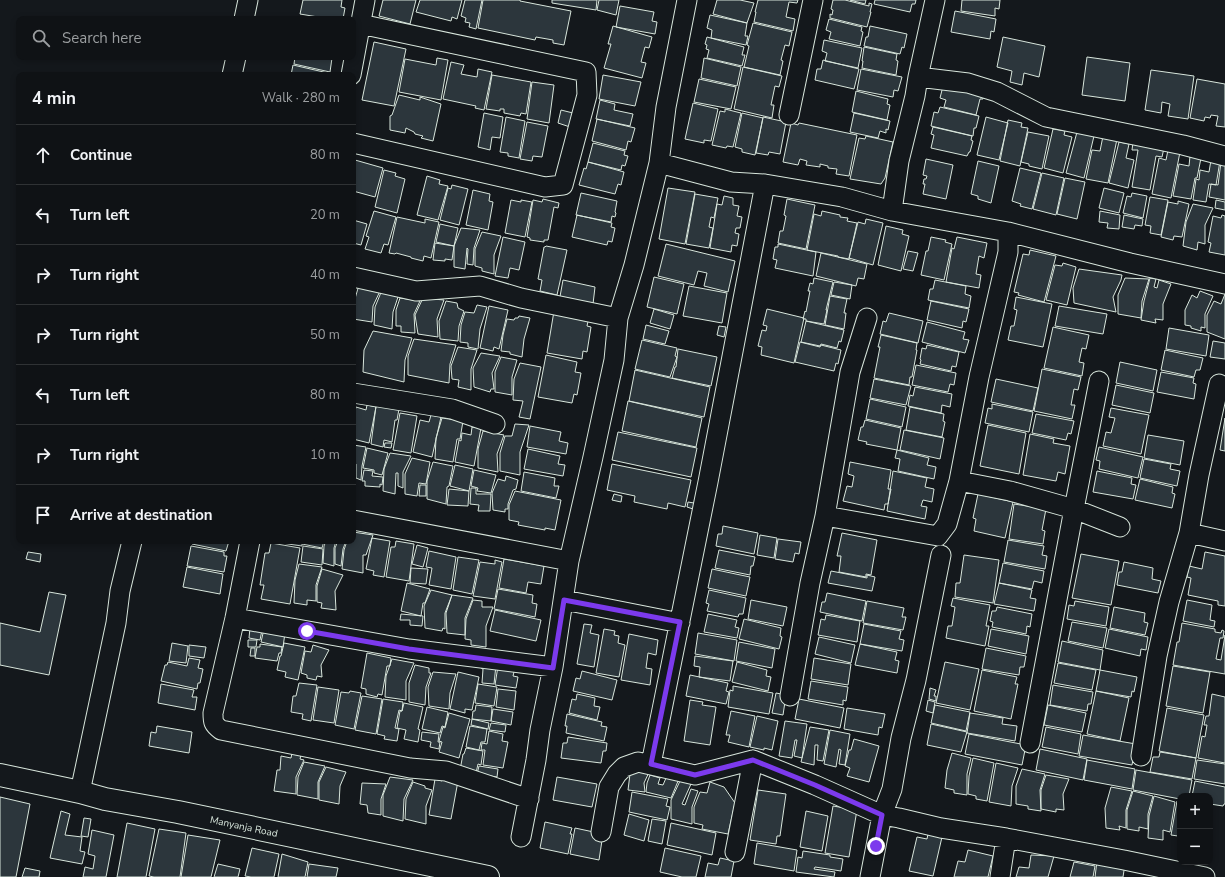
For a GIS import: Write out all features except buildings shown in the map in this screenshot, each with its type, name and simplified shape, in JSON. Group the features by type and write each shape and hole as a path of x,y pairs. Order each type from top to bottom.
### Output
{"main road":[{"name":"Manyanja Road","path":"0,775 80,792 105,799 178,812 488,877"}],"street":[{"path":"245,16 248,0"},
{"path":"356,47 365,0"},
{"path":"521,837 529,799 540,730 553,668 569,561 594,457 614,360 618,318 634,265 658,162 666,107 687,0"},
{"path":"789,115 813,0"},
{"path":"892,210 899,161 915,96 935,0"},
{"path":"356,144 545,187 563,184 587,95 586,72 360,24"},
{"path":"233,72 235,60"},
{"path":"352,72 354,60"},
{"path":"918,77 968,83 997,92 1046,117 1183,145 1225,156"},
{"path":"658,162 731,182 765,184 842,197 892,210 1008,232 1122,261 1225,284"},
{"path":"651,764 765,184"},
{"path":"825,516 938,536 947,524 959,481 979,377 1008,252 1008,232"},
{"path":"356,278 416,291 480,286 521,298 618,318"},
{"path":"790,696 810,583 825,516 850,372 867,318"},
{"path":"1030,743 1099,381"},
{"path":"1141,756 1157,656 1169,602 1189,533 1199,475 1219,384"},
{"path":"356,393 452,409 495,424"},
{"path":"959,481 1010,492 1074,509 1120,527"},
{"path":"356,521 569,561"},
{"path":"1189,533 1225,541"},
{"path":"80,792 116,623 120,591 131,544"},
{"path":"249,544 235,618 213,713 213,721 215,726 221,730 410,768 446,771 529,799"},
{"path":"870,877 882,815 892,789 901,738 916,680 941,555"},
{"path":"564,600 680,622"},
{"path":"235,618 409,649 553,668"},
{"path":"735,852 753,760"},
{"path":"601,832 609,787 617,774 624,767 638,762 695,775 753,760 815,785 882,815 941,828 1006,838 1205,877"},
{"path":"1000,877 1006,838"}],"route":[{"path":"307,631 409,649 553,668 564,600 680,622 651,764 695,775 753,760 815,785 882,815 876,846"}]}
